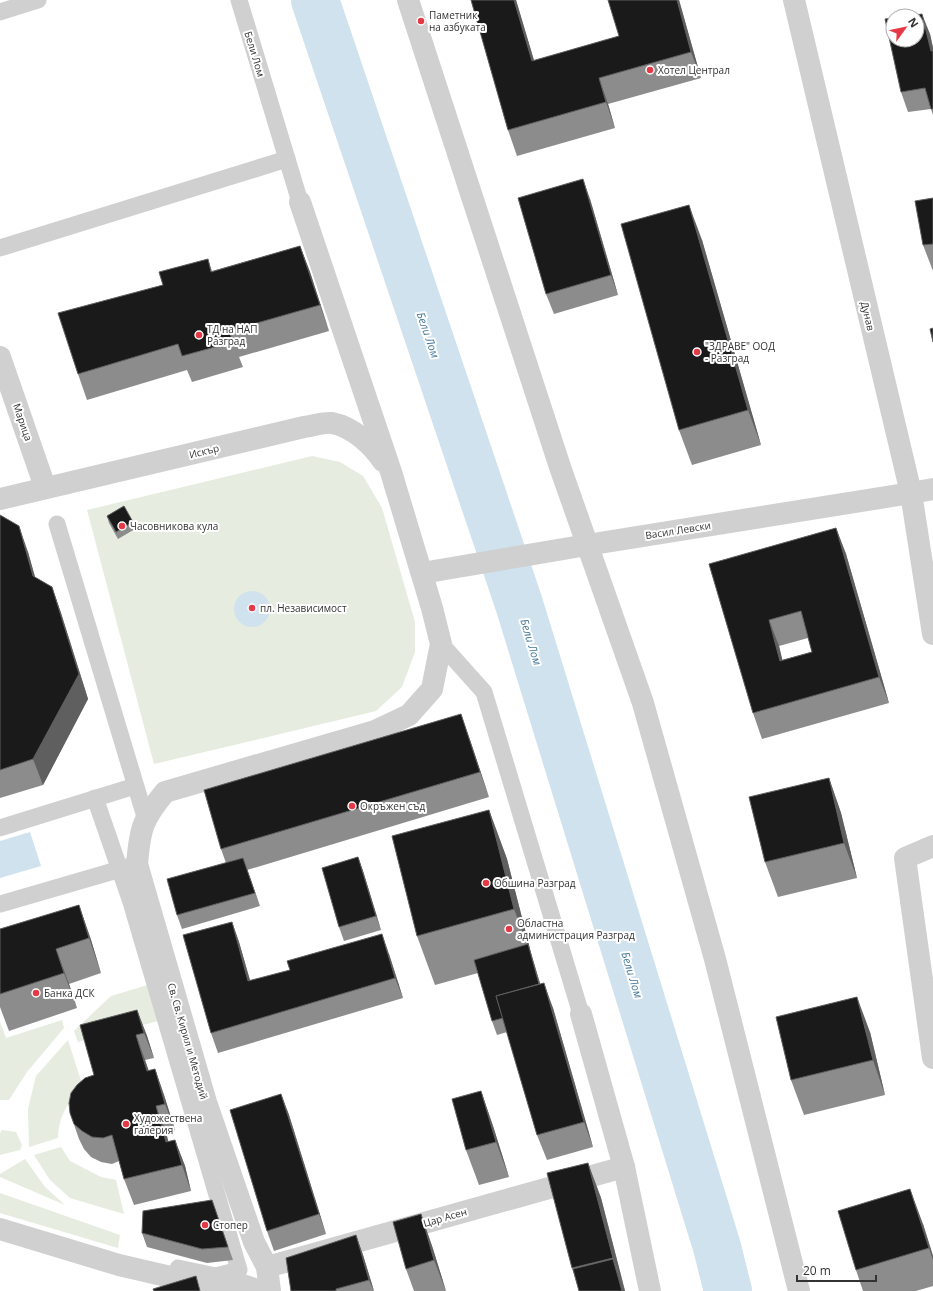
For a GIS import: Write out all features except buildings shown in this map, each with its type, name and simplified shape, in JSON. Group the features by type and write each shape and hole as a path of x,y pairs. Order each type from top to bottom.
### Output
{"street":[{"path":"0,12 38,0"},
{"name":"Бели Лом","path":"239,0 300,202 391,472 422,573 441,644 484,692 581,1014 624,1167 650,1291"},
{"path":"408,0 560,467 649,726 715,959 799,1291"},
{"name":"Дунав","path":"794,0 911,493 933,634"},
{"path":"0,248 287,159"},
{"name":"Марица","path":"0,357 45,487"},
{"name":"Искър","path":"0,498 128,470 304,427 332,423 357,434 376,450 391,472"},
{"name":"Васил Левски","path":"422,573 933,489"},
{"path":"57,524 135,786 148,815"},
{"name":"Св. Св. Кирил и Методий","path":"270,1291 267,1267 254,1242 206,1102 129,867 139,835 148,815 165,792 375,731 409,715 432,689 441,644"},
{"path":"0,828 135,786"},
{"path":"95,798 129,867 239,1270 216,1276 178,1268"},
{"path":"933,846 905,858 933,1058"},
{"path":"0,904 129,867"},
{"name":"Цар Асен","path":"267,1267 624,1167"},
{"path":"0,1229 119,1265 205,1285 243,1285 260,1291"}],"shaded area":[{"path":"312,456 340,462 363,476 382,508 415,622 415,652 402,687 376,711 154,764 87,510"},
{"path":"151,984 162,1020 78,1042 74,1031 111,996"},
{"path":"62,1020 64,1028 27,1072 9,1100 0,1100 0,1022 6,1038"},
{"path":"68,1040 83,1087 72,1099 62,1116 58,1138 29,1147 28,1109 36,1076"},
{"path":"2,1130 16,1132 22,1145 20,1150 0,1155 0,1133"},
{"path":"61,1147 70,1161 101,1177 116,1180 124,1214 70,1198 50,1180 34,1155"},
{"path":"25,1159 45,1187 65,1205 0,1177 0,1174"},
{"path":"0,1193 120,1235 118,1248 0,1213"}],"water":[{"path":"252,591 265,596 270,609 265,622 252,627 239,622 234,609 239,596"},
{"path":"30,832 41,866 0,878 0,841"}],"waterway":[{"name":"Бели Лом","path":"315,0 519,604 717,1247 728,1291"}],"place":[{"name":"Паметник на азбуката","path":"421,21"},
{"name":"Хотел Централ","path":"650,70"},
{"name":"ТД на НАП Разград","path":"199,335"},
{"name":"\"ЗДРАВЕ\" ООД - Разград","path":"697,352"},
{"name":"Часовникова кула","path":"122,526"},
{"name":"пл. Независимост","path":"252,608"},
{"name":"Окръжен съд","path":"352,806"},
{"name":"Обшина Разград","path":"486,883"},
{"name":"Областна администрация Разград","path":"509,929"},
{"name":"Банка ДСК","path":"36,993"},
{"name":"Художествена галерия","path":"126,1124"},
{"name":"Стопер","path":"205,1225"}]}
